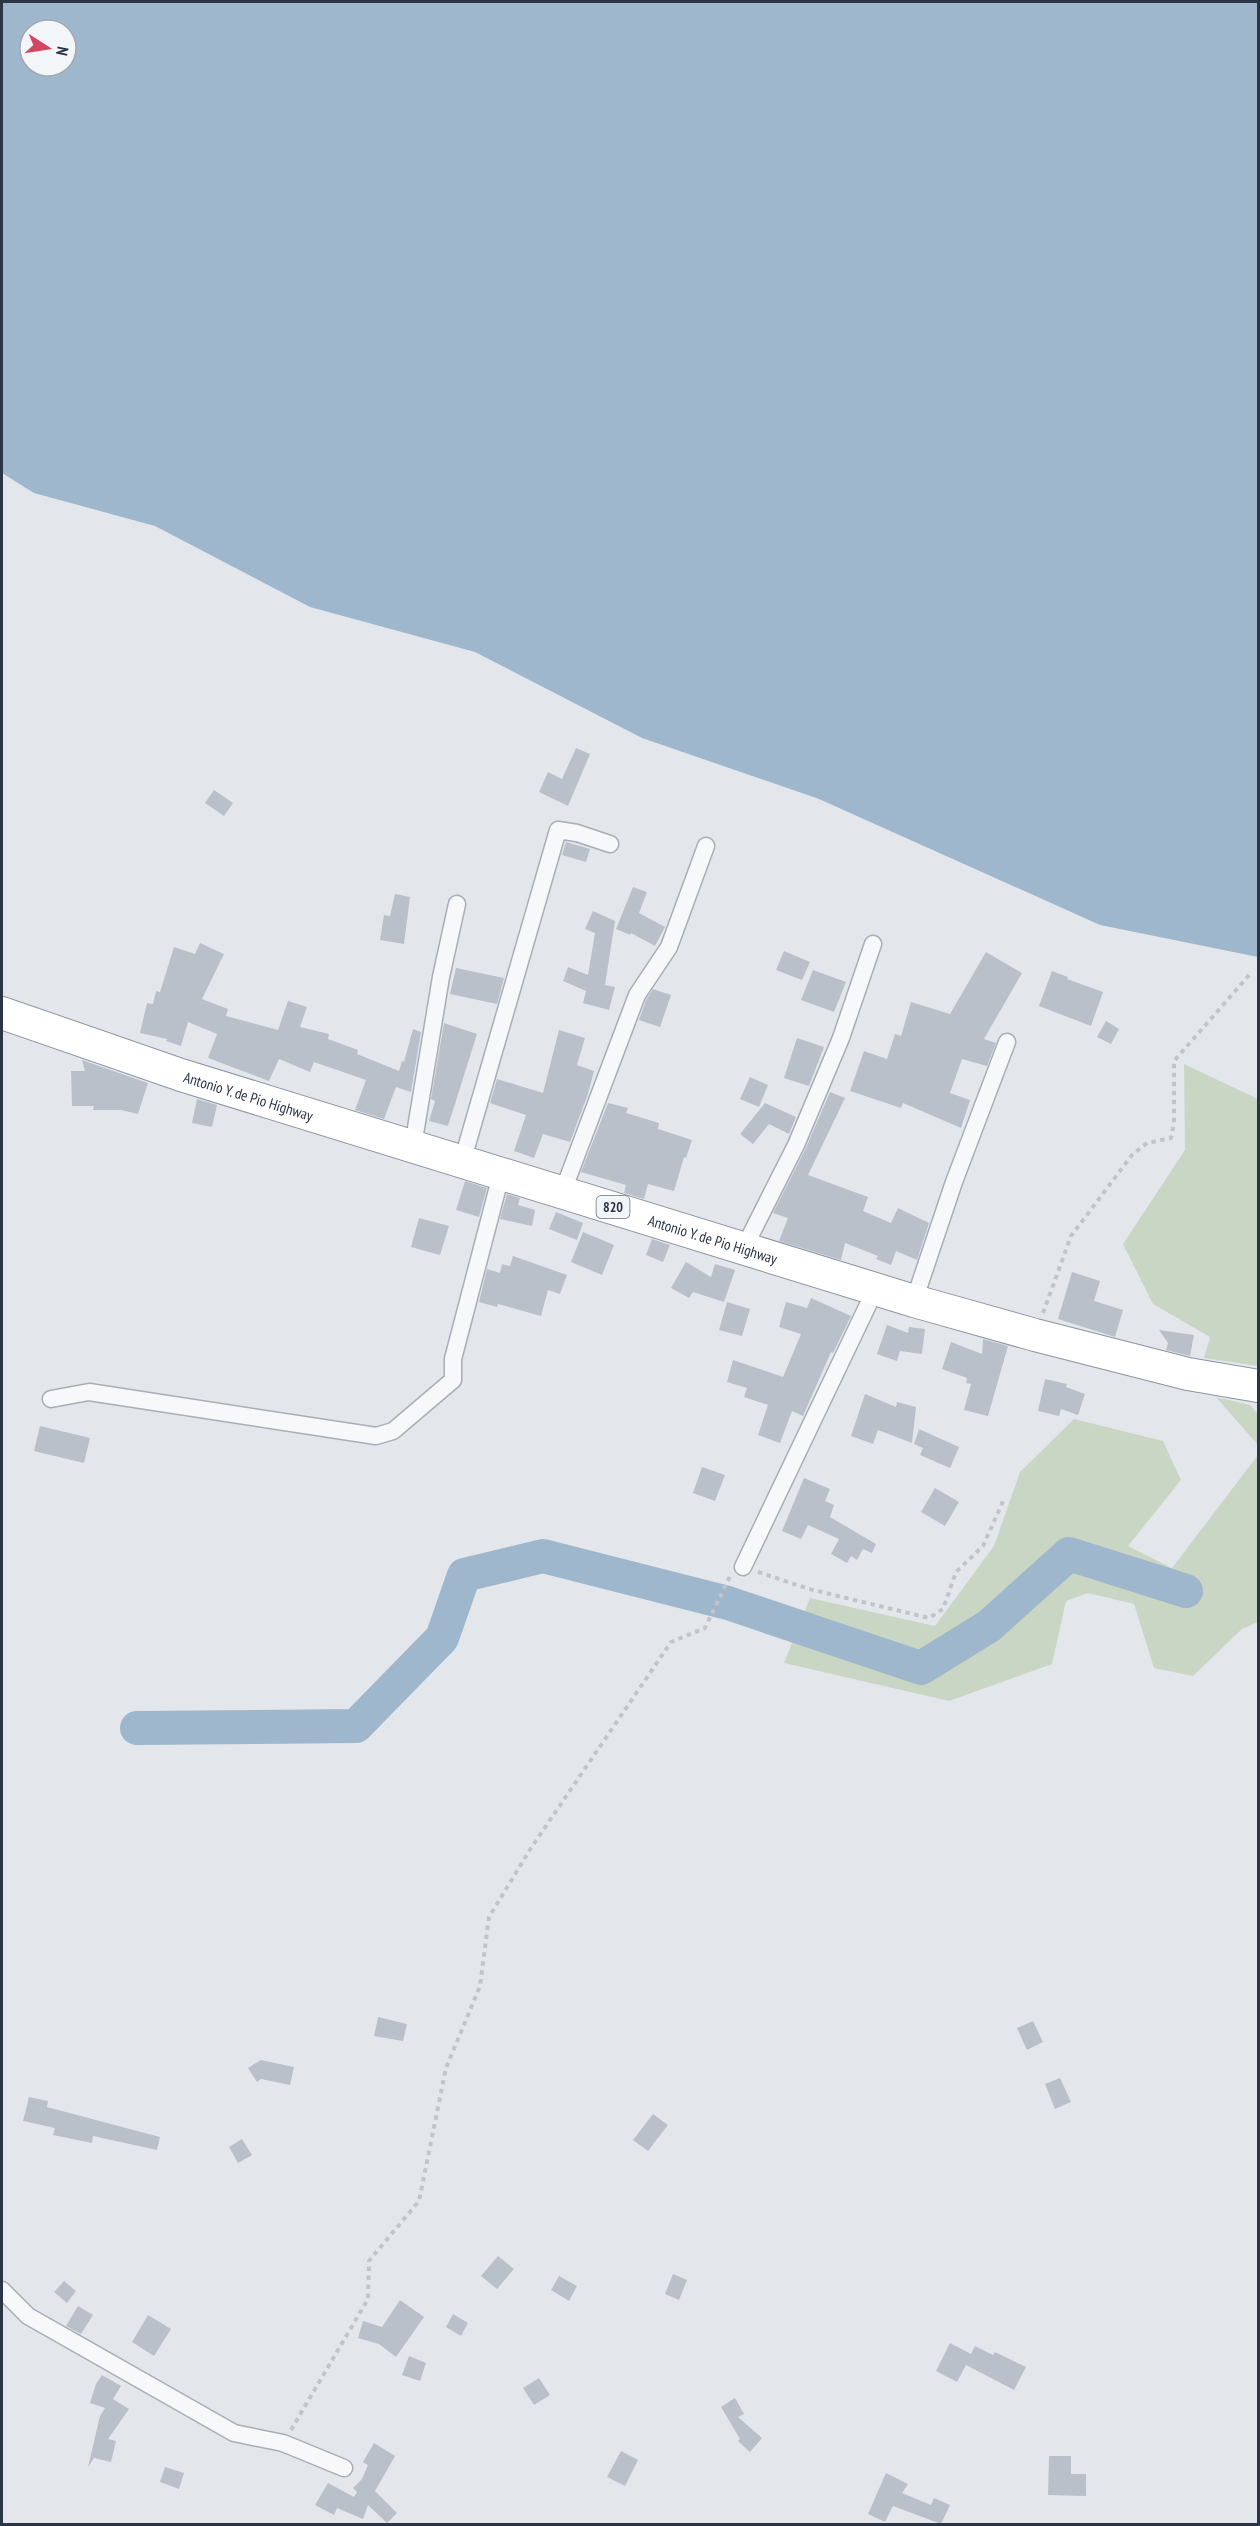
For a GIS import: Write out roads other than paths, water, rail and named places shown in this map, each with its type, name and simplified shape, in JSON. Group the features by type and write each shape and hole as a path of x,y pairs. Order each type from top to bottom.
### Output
{"highway":[{"name":"Antonio Y. de Pio Highway","path":"2,1013 181,1075 914,1301 1188,1374 1258,1386"}],"street":[{"path":"462,1162 558,830 577,833 610,844"},
{"path":"563,1191 636,994 669,947 706,846"},
{"path":"413,1146 441,977 458,904"},
{"path":"744,1248 796,1145 841,1038 873,944"},
{"path":"914,1301 954,1182 1007,1042"},
{"path":"51,1399 89,1392 376,1436 393,1431 453,1380 453,1359 501,1175"},
{"path":"736,1571 876,1288"},
{"path":"2,2290 28,2316 234,2433 283,2443 344,2468"}],"water":[{"path":"2,2 1258,2 1258,957 1100,925 819,799 642,738 475,652 310,607 155,526 34,493 2,473"}],"waterway":[{"path":"137,1728 356,1726 442,1638 464,1575 543,1556 728,1603 921,1668 989,1626 1069,1554 1186,1591"}]}
